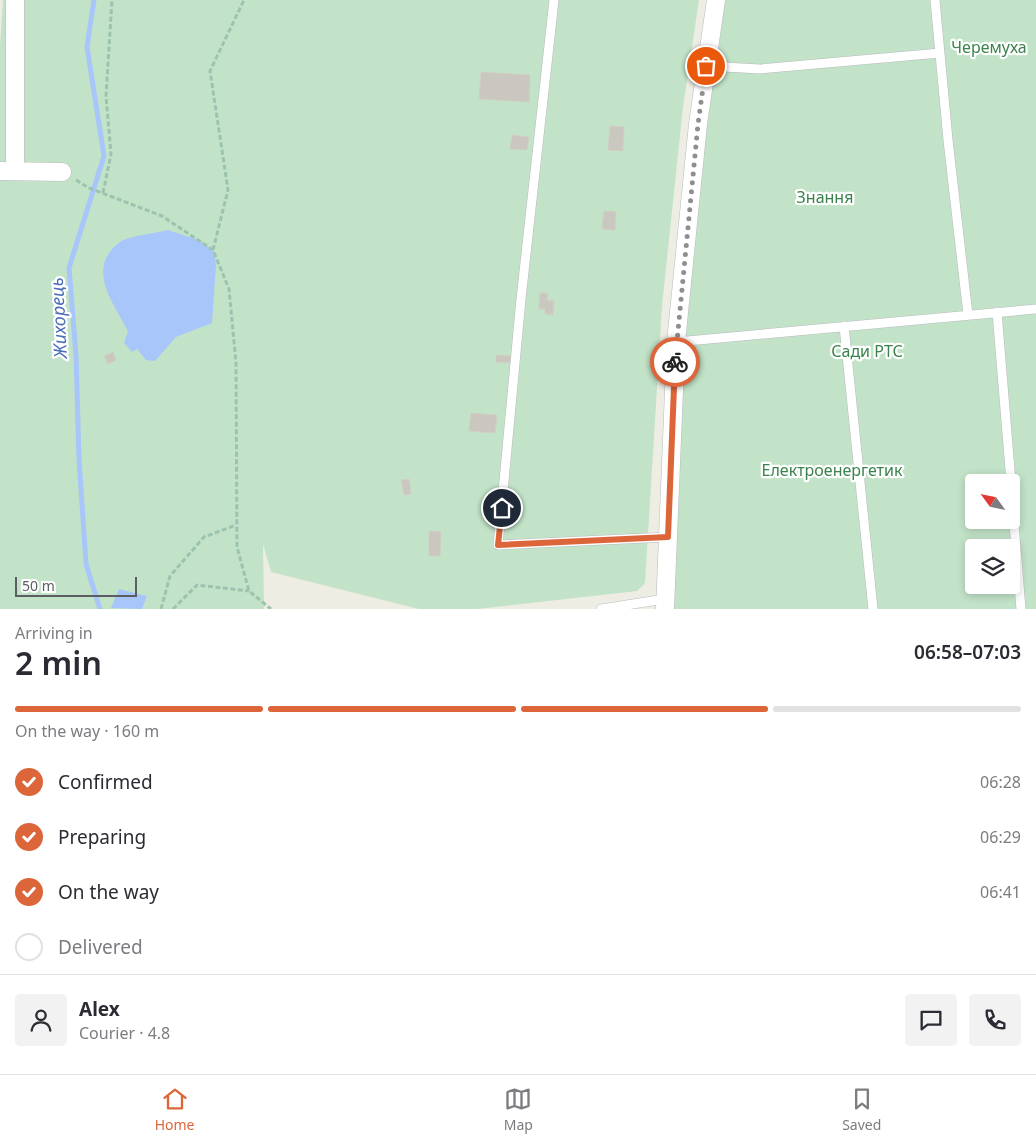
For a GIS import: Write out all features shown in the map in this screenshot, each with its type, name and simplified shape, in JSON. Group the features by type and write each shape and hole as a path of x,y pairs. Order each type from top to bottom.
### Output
{"street":[{"path":"14,0 8,171 62,172"},
{"path":"664,604 676,342 698,124 716,0"}],"lane":[{"path":"554,0 522,290 498,545 668,537"},
{"path":"935,0 968,315"},
{"path":"706,66 760,69 940,53"},
{"path":"676,342 1036,308"},
{"path":"997,312 1010,474"},
{"path":"844,326 873,609"},
{"path":"1014,529 1021,609"},
{"path":"602,609 664,604"}],"path":[{"path":"103,193 111,154 106,96 112,0"},
{"path":"213,250 228,190 210,71 244,0"},
{"path":"89,188 162,216 213,250 229,289 236,363 237,547 249,592"},
{"path":"161,609 170,576 204,537 236,525"},
{"path":"173,609 197,585 249,592 271,609"}],"green space":[{"path":"3,0 699,0 683,107 662,306 645,583 637,591 477,609 419,609 271,572 263,544 264,609 0,609 0,46"},
{"name":"Сади РТС","path":"718,0 1036,0 1036,609 672,609 676,342"}],"water":[{"path":"168,230 201,241 214,252 216,265 212,323 176,337 155,361 146,360 137,349 132,352 124,343 128,331 105,285 104,263 110,252 120,242 136,236"},
{"path":"119,589 147,596 142,609 111,608"}],"building":[{"path":"481,72 530,75 529,102 479,99"},
{"path":"610,126 624,127 623,151 608,150"},
{"path":"512,135 529,137 527,150 510,149"},
{"path":"604,211 616,212 615,230 602,229"},
{"path":"540,293 548,293 547,300 554,301 553,315 545,314 545,309 539,309"},
{"path":"113,352 116,360 108,364 104,356"},
{"path":"496,355 513,356 512,363 496,362"},
{"path":"471,413 497,415 495,433 469,431"},
{"path":"409,479 411,494 404,495 401,480"},
{"path":"429,531 441,532 440,556 429,556"}],"waterway":[{"name":"Жихорець","path":"94,0 87,47 104,156 69,268 76,355 79,458 86,564 100,609"}],"way so far":[{"path":"675,362 698,124 706,66"}],"route":[{"path":"502,508 498,545 668,537 675,362"}],"park label":[{"name":"Черемуха","path":"989,47"},
{"name":"Знання","path":"825,197"},
{"name":"Електроенергетик","path":"832,470"}]}
